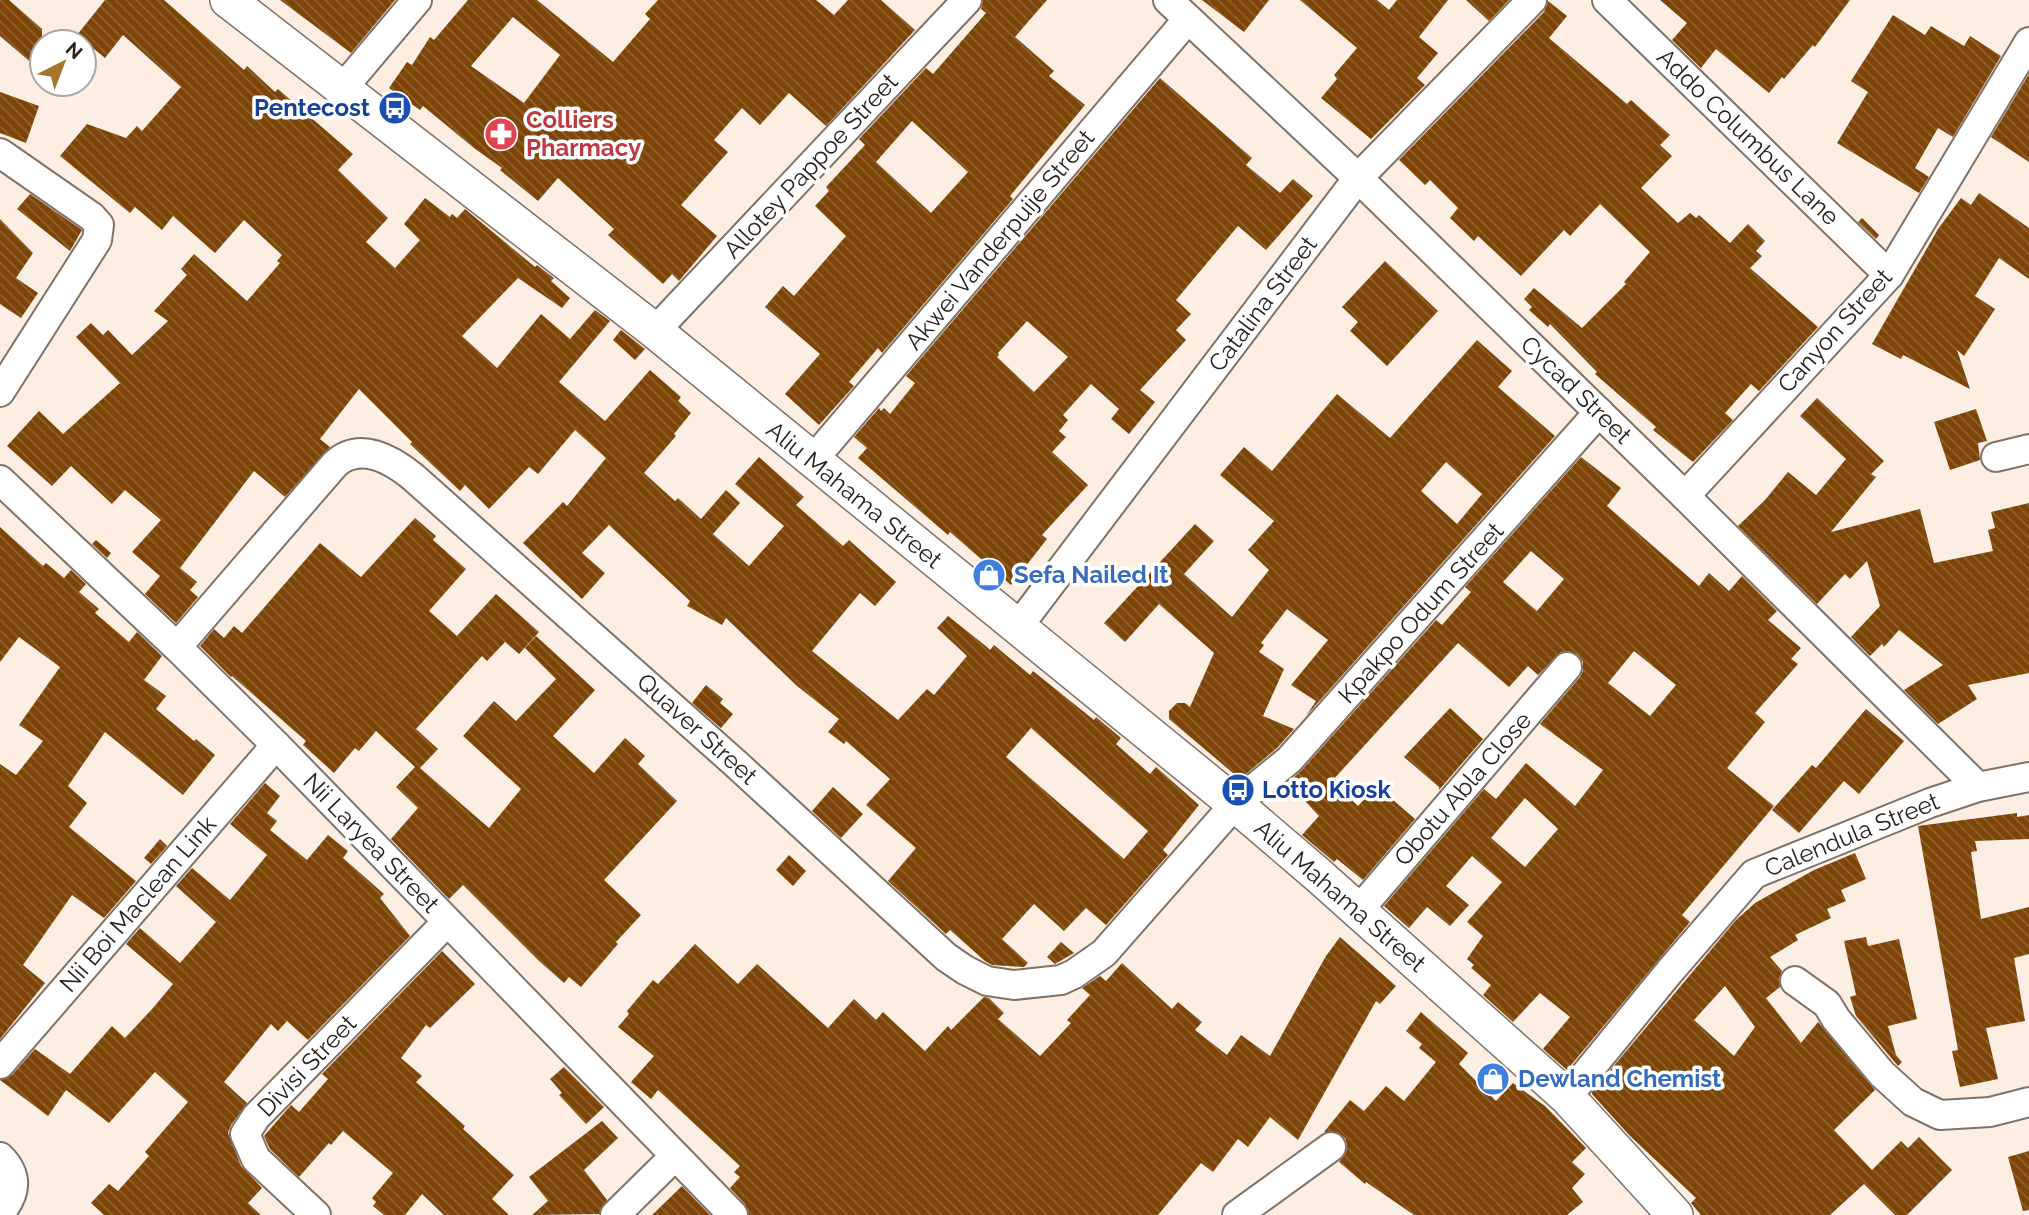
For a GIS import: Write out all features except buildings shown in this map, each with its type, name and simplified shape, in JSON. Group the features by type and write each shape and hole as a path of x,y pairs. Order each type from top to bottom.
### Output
{"street":[{"name":"Aliu Mahama Street","path":"228,0 655,331 1235,804 1567,1097 1675,1215"},
{"path":"342,89 417,0"},
{"name":"Allotey Pappoe Street","path":"655,331 967,0"},
{"name":"Cycad Street","path":"1168,0 1358,178 1599,412 1978,788"},
{"name":"Catalina Street","path":"1017,628 1358,178 1532,0"},
{"name":"Addo Columbus Lane","path":"1607,0 1889,275"},
{"name":"Akwei Vanderpuije Street","path":"812,461 1188,19"},
{"name":"Canyon Street","path":"1685,496 1889,275 2029,43"},
{"path":"0,153 92,217 99,225 97,240 0,391"},
{"name":"Kpakpo Odum Street","path":"1235,804 1289,760 1599,412"},
{"path":"1996,457 2029,449"},
{"name":"Quaver Street","path":"177,647 335,464 350,454 365,453 394,463 413,477 735,763 947,957 987,981 1014,985 1061,981 1104,953 1235,804"},
{"name":"Nii Laryea Street","path":"0,480 177,647 276,745 733,1215"},
{"name":"Obotu Abla Close","path":"1358,911 1567,667"},
{"name":"Nii Boi Maclean Link","path":"0,1064 276,745"},
{"name":"Calendula Street","path":"1567,1097 1754,874 1883,821 1978,788 2029,777"},
{"name":"Divisi Street","path":"316,1215 256,1159 245,1134 256,1118 447,922"},
{"path":"1795,981 1827,1004 1836,1019 1882,1074 1913,1102 1940,1115 1990,1112 2029,1102"},
{"path":"1237,1215 1331,1147"},
{"path":"615,1215 675,1156"},
{"path":"0,1157 8,1165 14,1183 11,1200 0,1213"}],"place":[{"name":"Pentecost","path":"395,108"},
{"name":"Colliers Pharmacy","path":"501,134"},
{"name":"Sefa Nailed It","path":"989,575"},
{"name":"Lotto Kiosk","path":"1238,790"},
{"name":"Dewland Chemist","path":"1493,1079"}]}
